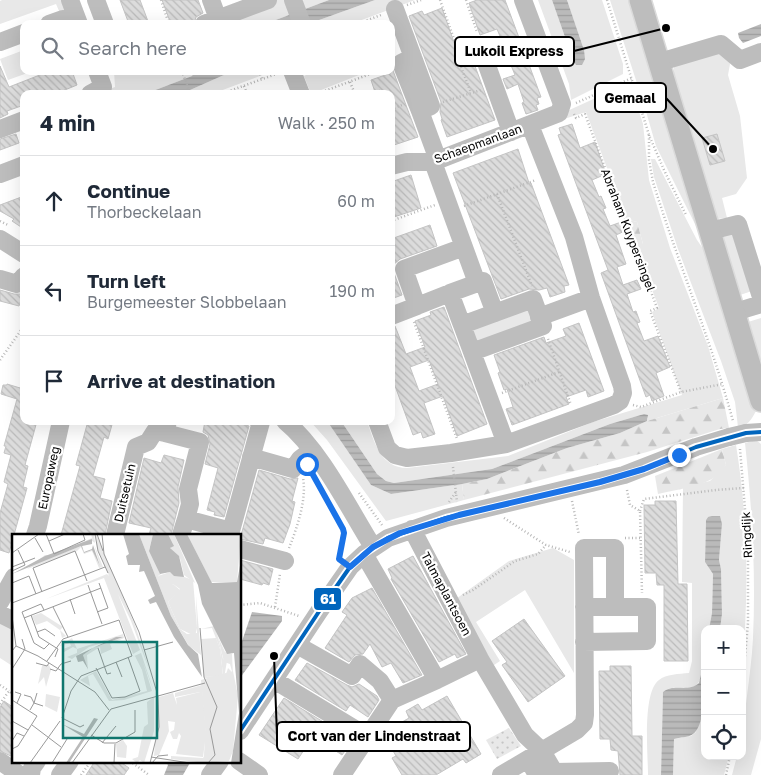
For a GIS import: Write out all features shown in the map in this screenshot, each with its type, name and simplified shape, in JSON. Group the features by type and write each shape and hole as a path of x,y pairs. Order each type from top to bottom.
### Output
{"main road":[{"path":"640,0 761,397"}],"street":[{"path":"65,20 70,0"},
{"path":"96,0 104,20"},
{"path":"211,0 211,20"},
{"path":"214,20 268,0"},
{"path":"293,0 300,20"},
{"path":"524,0 562,104 566,107"},
{"path":"388,7 394,20"},
{"path":"395,21 413,57 401,62 425,109 436,161 449,206 477,283"},
{"path":"0,42 20,34"},
{"path":"660,62 721,44 740,60 761,52"},
{"path":"480,46 511,132"},
{"path":"97,90 103,87 98,75"},
{"path":"294,75 299,90"},
{"name":"Schaepmanlaan","path":"395,165 407,162 436,161 559,113 566,107"},
{"path":"0,129 20,122"},
{"path":"378,425 387,448 395,456 456,460 576,419 620,401 623,393 622,386 591,298 574,237 530,125"},
{"path":"0,174 20,166"},
{"path":"710,231 738,224 761,297"},
{"path":"0,239 20,252"},
{"path":"413,307 404,269 464,247"},
{"path":"0,279 17,284 20,281"},
{"path":"395,314 483,281 495,313"},
{"path":"450,293 506,444"},
{"path":"472,352 591,298"},
{"path":"462,325 533,299 541,321"},
{"path":"735,312 761,304"},
{"name":"Europaweg","path":"35,534 60,425"},
{"path":"161,427 200,442 188,489 190,504 184,527 231,533 260,425"},
{"path":"289,425 312,450 368,550 435,680"},
{"name":"Duitsetuin","path":"115,534 136,448 148,442 161,427"},
{"path":"241,730 350,567 368,550 388,538 446,518 624,475 696,447 742,434"},
{"path":"251,457 293,469 300,458 312,450"},
{"name":"Talmaplantsoen","path":"412,529 480,658 535,755 549,774"},
{"path":"501,775 584,724 584,553 615,548 615,607"},
{"path":"241,549 284,561"},
{"path":"0,602 12,581"},
{"path":"584,607 647,607 647,641 584,642"},
{"path":"0,614 12,620"},
{"path":"297,645 352,676 360,664 380,681 392,700"},
{"path":"342,775 392,700 480,658"},
{"path":"274,680 368,737"},
{"path":"0,761 20,775"},
{"path":"31,775 32,768 36,762"},
{"path":"60,775 69,762"},
{"path":"210,775 219,762"},
{"path":"240,762 258,775"},
{"path":"549,774 610,771"}],"path":[{"path":"160,0 168,20"},
{"path":"440,0 458,50 455,51 471,93"},
{"path":"466,0 482,45 480,46"},
{"path":"607,0 649,135 687,216"},
{"path":"183,75 189,90"},
{"path":"260,75 262,79"},
{"path":"232,90 271,75"},
{"path":"328,90 368,75"},
{"path":"566,107 632,78"},
{"path":"350,82 353,90"},
{"path":"425,109 494,85"},
{"path":"244,86 246,90"},
{"name":"Abraham Kuypersingel","path":"566,107 576,118 586,114 657,308 650,311 681,392"},
{"name":"Ringdijk","path":"649,135 649,160 653,182 742,434 749,588 744,670"},
{"path":"395,220 497,194 550,174"},
{"path":"497,194 535,296 533,299"},
{"path":"413,307 458,440 456,492"},
{"path":"541,321 576,419"},
{"path":"0,360 20,332"},
{"path":"489,398 559,372"},
{"path":"620,401 641,407 681,392 723,384"},
{"path":"275,607 279,576 297,526 303,485 302,477 293,469"},
{"path":"624,475 630,505 640,511"},
{"path":"642,607 640,511 644,500 744,488"},
{"path":"571,489 576,529 584,553"},
{"path":"322,493 331,508"},
{"path":"488,508 546,545 584,553"},
{"path":"341,524 344,533 339,559 350,567"},
{"path":"449,600 473,590 514,561 538,554 546,545"},
{"path":"241,604 260,603 312,622"},
{"path":"0,685 12,693"},
{"path":"0,704 9,691"},
{"path":"726,775 729,760"},
{"path":"81,775 90,762"},
{"path":"131,762 149,775"}],"green space":[{"path":"67,0 63,20 56,4 0,24 0,1"},
{"path":"272,0 295,0 297,2 304,0 329,0 276,20 220,20"},
{"path":"375,0 415,0 362,20 319,20"},
{"path":"538,0 552,0 572,57 582,65 584,50 567,0 602,0 623,64 623,74 571,100 569,84"},
{"path":"610,0 632,0 703,240 656,146"},
{"path":"718,48 728,56 730,64 728,75 740,116 747,178 736,194 722,198 727,218 716,219 673,75 674,66"},
{"path":"20,52 20,75 22,75 8,80 0,59"},
{"path":"114,75 193,75 155,90 106,90 115,87"},
{"path":"224,75 262,75 223,90 190,90"},
{"path":"359,75 321,90 309,90 304,76"},
{"path":"622,86 632,90 643,124 649,180 670,248 708,346 723,398 647,421 648,418 644,414 610,424 492,469 394,483 386,481 377,474 344,425 368,425 376,445 385,459 398,467 407,468 508,456 593,422 682,395 652,312 659,308 643,266 643,244 637,222 626,219 586,112 561,120 565,112"},
{"path":"651,159 655,159 697,240 704,250 713,257 756,411 749,422 744,425 738,427 735,402 678,249 654,177"},
{"path":"626,219 637,222 643,244 643,266 639,252"},
{"path":"733,234 752,291 740,295 721,237"},
{"path":"531,305 538,322 474,347 467,329"},
{"path":"761,318 761,362 748,322"},
{"path":"723,398 729,428 720,429 647,452 464,500 462,484 487,479 567,448 620,433 647,421"},
{"path":"314,425 330,425 371,485 391,494 462,484 464,500 386,521 327,440"},
{"path":"756,440 761,444 761,739 751,775 732,775 736,760 746,760 746,702 752,653 754,613 754,564 745,443"},
{"path":"736,445 740,473 746,556 745,625 721,625 721,569 719,560 722,524 708,517 706,520 705,562 713,574 712,613 710,625 701,625 701,677 695,686 672,688 663,692 661,775 648,775 647,724 650,697 659,680 673,675 689,673 692,661 692,583 682,582 683,487 710,481 726,465 722,449"},
{"path":"722,449 726,465 714,478 696,486 658,494 655,476"},
{"path":"553,548 574,560 574,673 525,590 476,622 500,661 491,667 453,601 509,561"},
{"path":"0,624 12,630 12,666 0,658"},
{"path":"701,714 701,760 728,760 724,775 673,775 674,739 691,736 696,732"},
{"path":"509,728 521,746 497,759 486,740"}],"shaded area":[{"path":"329,0 375,0 319,20 276,20"},
{"path":"552,0 567,0 584,50 585,59 582,65 576,65 572,57"},
{"path":"761,24 761,36 743,43 738,33"},
{"path":"224,75 190,90 155,90 192,76"},
{"path":"644,414 648,415 647,421 620,433 567,448 487,479 391,494 371,485 330,425 344,425 377,474 386,481 394,483 492,469 610,424"},
{"path":"720,516 722,524 719,560 721,569 721,625 710,625 713,574 705,562 706,520 708,517"},
{"path":"252,612 282,616 282,621 241,677 241,644"},
{"path":"701,675 701,721 698,729 689,736 674,739 673,775 661,775 663,692 672,688 695,686 699,683"},
{"path":"166,762 190,762 183,775 164,775 168,765"}],"building":[{"path":"120,0 140,0 148,20 128,20"},
{"path":"162,0 198,0 203,13 196,17 195,20 170,20"},
{"path":"477,0 505,0 541,97 537,98 539,104 536,105 538,110 526,114 518,84 507,89 503,79 515,75 508,58 505,59 501,47 504,46 497,29 480,35 469,3"},
{"path":"442,8 458,54 469,50 495,120 447,137 441,120 441,102 409,16 422,11 424,15"},
{"path":"0,66 9,87 40,75 73,75 77,85 65,90 20,90 20,106 7,111 8,114 0,118"},
{"path":"385,75 395,75 418,137 395,145 395,90 374,90 371,80"},
{"path":"572,124 580,148 595,142 606,174 592,180 606,208 603,209 610,226 624,221 627,230 616,235 626,264 617,267 623,285 637,280 641,289 627,294 633,312 636,311 640,322 637,323 644,341 658,336 670,367 656,373 664,396 652,401 650,395 646,397 601,273 608,270 558,135 561,134 559,128"},
{"path":"16,134 19,143 0,150 0,139"},
{"path":"717,134 725,161 710,165 702,138"},
{"path":"518,149 529,183 531,183 569,285 564,286 565,292 550,297 547,288 539,290 529,289 501,299 453,173"},
{"path":"411,175 421,208 395,217 395,181"},
{"path":"20,198 20,226 12,221 14,219 0,211 0,205"},
{"path":"430,225 437,246 400,259 395,263 395,238"},
{"path":"395,276 402,295 395,298"},
{"path":"0,290 20,294 19,306 0,301"},
{"path":"444,307 487,424 457,436 443,396 424,403 435,434 423,438 421,432 413,435 395,386 395,326 406,354 425,347 415,321 431,315 430,312","holes":["429,360 438,384 419,391 410,367"]},
{"path":"579,323 604,391 588,397 586,390 566,397 569,404 512,425 506,409 513,407 507,389 504,390 494,355 544,337 546,343 566,336 563,329"},
{"path":"3,385 20,388 20,425 36,425 25,465 28,466 23,487 27,488 14,534 12,534 9,553 0,550 0,513 8,484 4,482 11,455 4,453 6,446 4,446 17,399 1,394"},
{"path":"87,425 112,425 108,439 104,437 93,476 105,479 100,498 112,501 105,534 61,534 80,466 76,465"},
{"path":"204,425 249,426 224,517 214,515 215,512 207,510 218,468 205,464 210,444 208,435 203,432"},
{"path":"164,455 184,460 178,487 179,503 171,534 149,534 151,528 129,523 144,458 161,463"},
{"path":"259,470 290,479 298,478 292,501 295,502 290,524 283,543 265,538 263,544 241,539"},
{"path":"655,501 676,501 678,584 687,584 688,661 664,661 664,585 657,585 656,573 645,573 644,505 655,505"},
{"path":"413,556 466,654 457,658 455,654 439,662 391,579 388,569"},
{"path":"241,560 273,569 269,585 263,583 262,585 241,579"},
{"path":"372,588 422,675 403,683 391,663 382,667 370,644 363,654 355,655 349,662 325,648 347,615 342,612 352,598"},
{"path":"524,619 565,676 528,702 502,665 507,662 492,641"},
{"path":"307,663 347,685 352,687 359,684 377,696 379,700 368,717 350,705 346,711 295,680"},
{"path":"610,666 631,666 632,736 642,736 642,775 620,775 618,751 611,750 610,739 600,739 599,671 610,671"},
{"path":"447,696 481,754 466,763 463,759 436,775 402,775 392,758 396,756 383,733 409,718 406,711 418,704 422,710"},
{"path":"284,698 353,740 342,755 325,744 321,750 313,745 310,750 306,747 298,759 259,735"},
{"path":"4,701 12,707 12,757 0,751 0,707"},
{"path":"94,762 120,762 129,768 124,775 86,775"}],"transit line":[{"name":"61","path":"241,729 350,567 364,554 388,538 446,518 600,482 644,469 696,447 746,433 761,432"}],"place":[{"name":"Lukoil Express","path":"666,28"},
{"name":"Gemaal","path":"713,149"},
{"name":"Cort van der Lindenstraat","path":"274,656"}],"route":[{"path":"307,464 341,524 344,533 339,559 350,567 373,547 400,533 446,518 600,482 644,469 679,455"}]}
